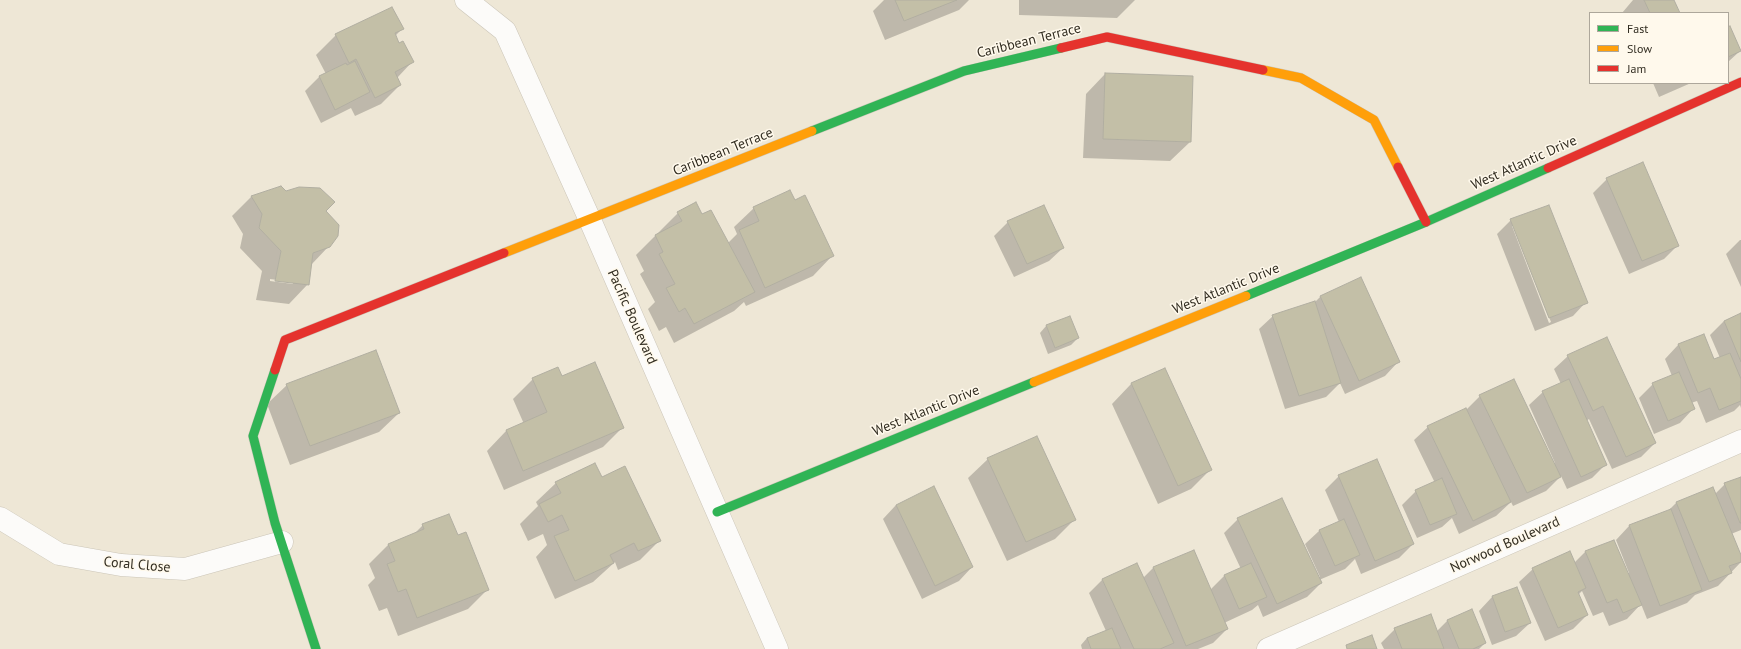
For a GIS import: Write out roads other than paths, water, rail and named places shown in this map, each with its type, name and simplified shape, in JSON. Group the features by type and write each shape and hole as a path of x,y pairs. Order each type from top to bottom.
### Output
{"street":[{"name":"Pacific Boulevard","path":"466,0 505,31 590,220 777,649"},
{"name":"Caribbean Terrace","path":"282,542 253,436 285,340 964,72 1107,37 1301,78 1374,120 1426,222"},
{"name":"West Atlantic Drive","path":"717,512 1426,222 1741,82"},
{"name":"Norwood Boulevard","path":"1268,649 1741,441"},
{"name":"Coral Close","path":"0,518 59,554 121,565 185,569 282,542"},
{"path":"282,542 316,649"}]}
